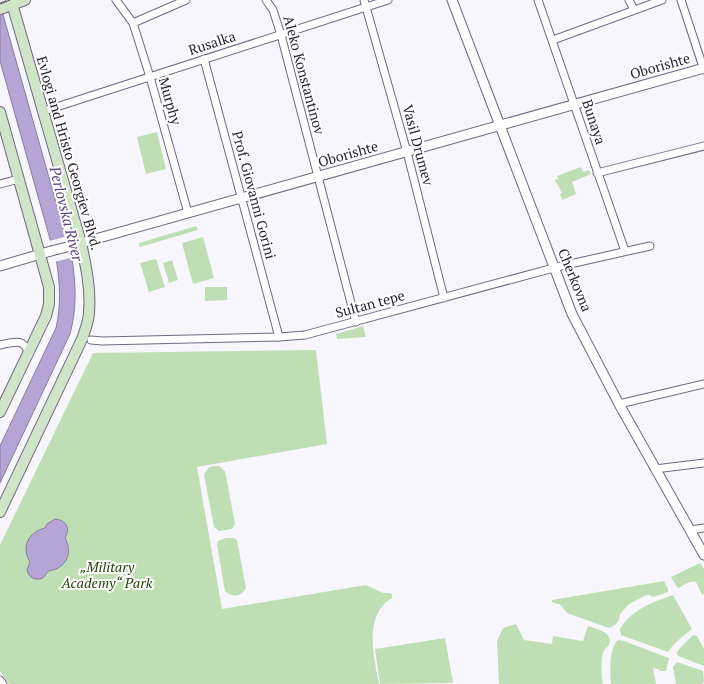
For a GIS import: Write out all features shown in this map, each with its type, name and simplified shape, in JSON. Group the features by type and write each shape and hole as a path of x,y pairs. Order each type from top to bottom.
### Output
{"main road":[{"path":"0,9 12,2 25,0"},
{"name":"Evlogi and Hristo Georgiev Blvd.","path":"0,512 3,499 83,337 89,314 90,295 87,269 76,244 44,111 12,2"},
{"path":"0,112 19,179 46,253 49,287 49,304 44,321 0,412"}],"street":[{"name":"Murphy","path":"116,0 134,23 188,213"},
{"path":"134,23 186,0"},
{"name":"Aleko Konstantinov","path":"266,0 273,10 281,35 356,322"},
{"name":"Rusalka","path":"44,111 281,35 365,4 388,0"},
{"name":"Cherkovna","path":"452,0 572,314 618,404 704,555"},
{"name":"Bunaya","path":"538,0 625,251"},
{"path":"629,0 634,10"},
{"path":"553,40 662,0"},
{"path":"681,0 704,69"},
{"name":"Vasil Drumev","path":"365,4 407,152 444,298"},
{"name":"Prof. Giovanni Gorini","path":"204,59 279,337"},
{"name":"Oborishte","path":"0,266 704,69"},
{"path":"597,173 704,146"},
{"path":"0,184 19,179"},
{"name":"Sultan tepe","path":"91,340 279,337 305,335 555,268 650,246"},
{"path":"0,345 21,342 25,346 28,353"},
{"path":"618,404 704,384"},
{"path":"655,469 704,463"},
{"path":"690,530 704,528"},
{"path":"0,680 3,684"}],"green space":[{"path":"157,132 166,169 146,174 137,137"},
{"path":"581,167 583,172 589,170 591,174 572,182 576,194 562,200 560,194 562,193 555,180 558,179 557,176"},
{"path":"196,226 198,230 140,247 139,243"},
{"path":"203,237 214,278 193,284 182,243"},
{"path":"156,259 165,287 149,292 140,263"},
{"path":"172,260 178,280 169,283 163,263"},
{"path":"205,287 227,287 227,300 205,301"},
{"path":"363,326 366,337 337,339 336,334"},
{"name":"„Military Academy“ Park","path":"316,350 327,444 197,467 222,609 366,585 383,593 392,594 392,598 383,606 377,615 374,626 373,650 379,684 9,684 0,671 0,545 93,353"},
{"path":"219,466 225,471 235,524 232,529 219,531 214,527 204,475 208,468"},
{"path":"226,538 234,538 237,540 246,588 242,593 236,596 233,596 225,591 217,545 218,541"},
{"path":"700,563 704,569 704,594 702,595 696,582 689,582 679,588 677,587 671,577"},
{"path":"664,581 668,592 653,597 646,595 628,605 620,614 614,626 609,628 567,613 561,605 552,602 552,600"},
{"path":"673,595 692,629 668,652 621,635 620,629 637,611"},
{"path":"516,624 524,640 552,644 553,636 583,641 588,626 607,634 610,641 602,656 601,671 603,684 499,684 497,641 503,628"},
{"path":"693,635 697,636 704,649 704,666 678,656 677,653 679,649"},
{"path":"445,638 453,683 380,684 375,649"},
{"path":"618,640 669,658 666,671 660,671 653,668 656,684 611,684 610,667 612,654 615,643"},
{"path":"677,662 703,671 704,682 702,684 676,684 673,667"}],"shaded area":[{"path":"0,4 72,259 75,296 74,315 70,334 0,483 0,446 56,328 60,296 57,264 0,61"},
{"path":"55,519 65,523 68,531 65,538 69,550 67,558 62,565 57,569 48,572 43,578 33,578 29,575 27,570 30,562 27,556 26,546 30,537 34,533 45,528 47,524"}],"pier":[{"path":"68,236 74,257 54,262 49,241"}],"tram line":[{"path":"0,4 10,0"}],"water label":[{"name":"Perlovska River","path":"66,214"}]}
